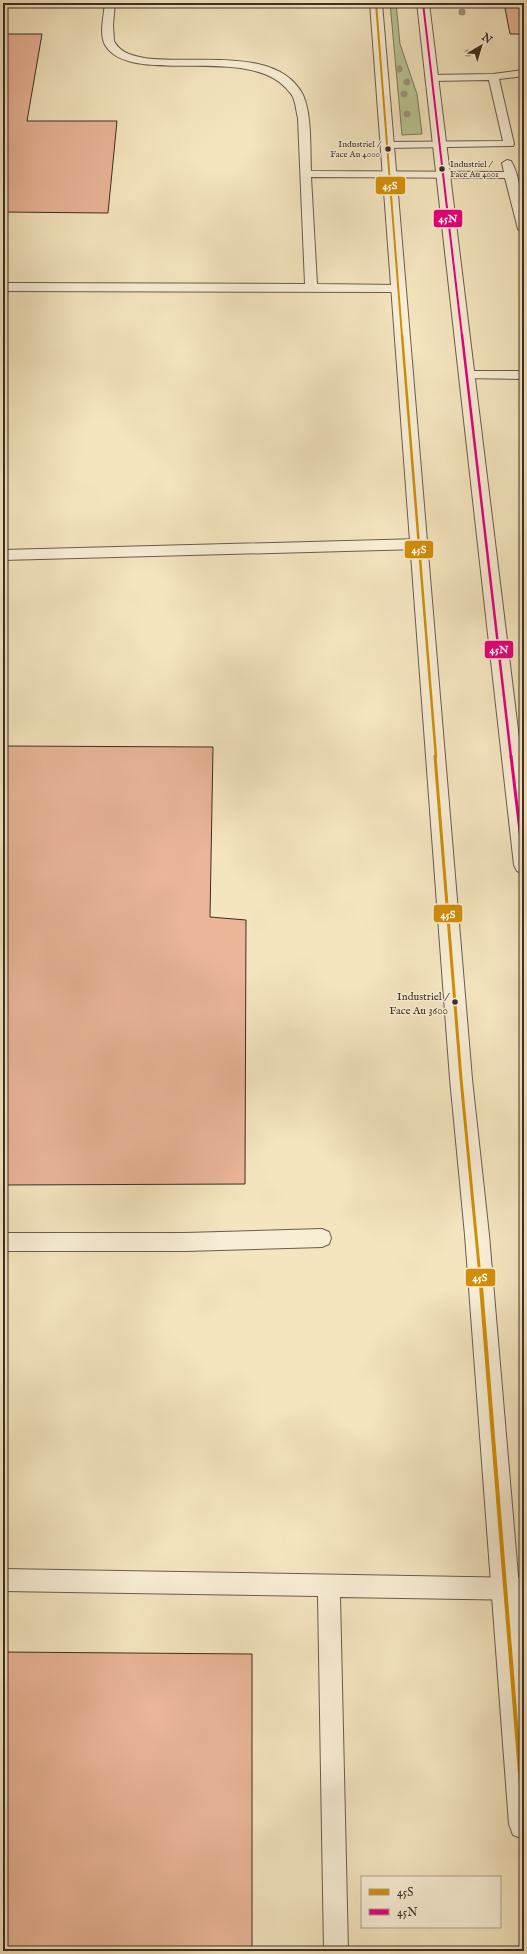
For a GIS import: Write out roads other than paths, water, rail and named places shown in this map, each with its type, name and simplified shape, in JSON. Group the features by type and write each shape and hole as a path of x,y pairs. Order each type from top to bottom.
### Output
{"street":[{"path":"376,3 420,544 461,1079 476,1235 514,1589 524,1824"},
{"path":"422,3 524,865"}],"lane":[{"path":"110,3 108,42 113,50 123,56 145,62 240,64 268,72 289,84 297,94 301,106 306,174 311,288"},
{"path":"431,78 493,77 524,73"},
{"path":"387,144 509,144 493,77"},
{"path":"508,163 524,229"},
{"path":"306,174 511,175"},
{"path":"3,287 399,289"},
{"path":"466,375 524,375"},
{"path":"3,555 420,544"},
{"path":"3,1242 185,1242 322,1238"},
{"path":"3,1580 514,1589"},
{"path":"329,1586 336,1951"}],"place":[{"name":"Industriel / Face Au 4000","path":"388,149"},
{"name":"Industriel / Face Au 4001","path":"442,169"},
{"name":"Industriel / Face Au 3600","path":"455,1002"}]}
